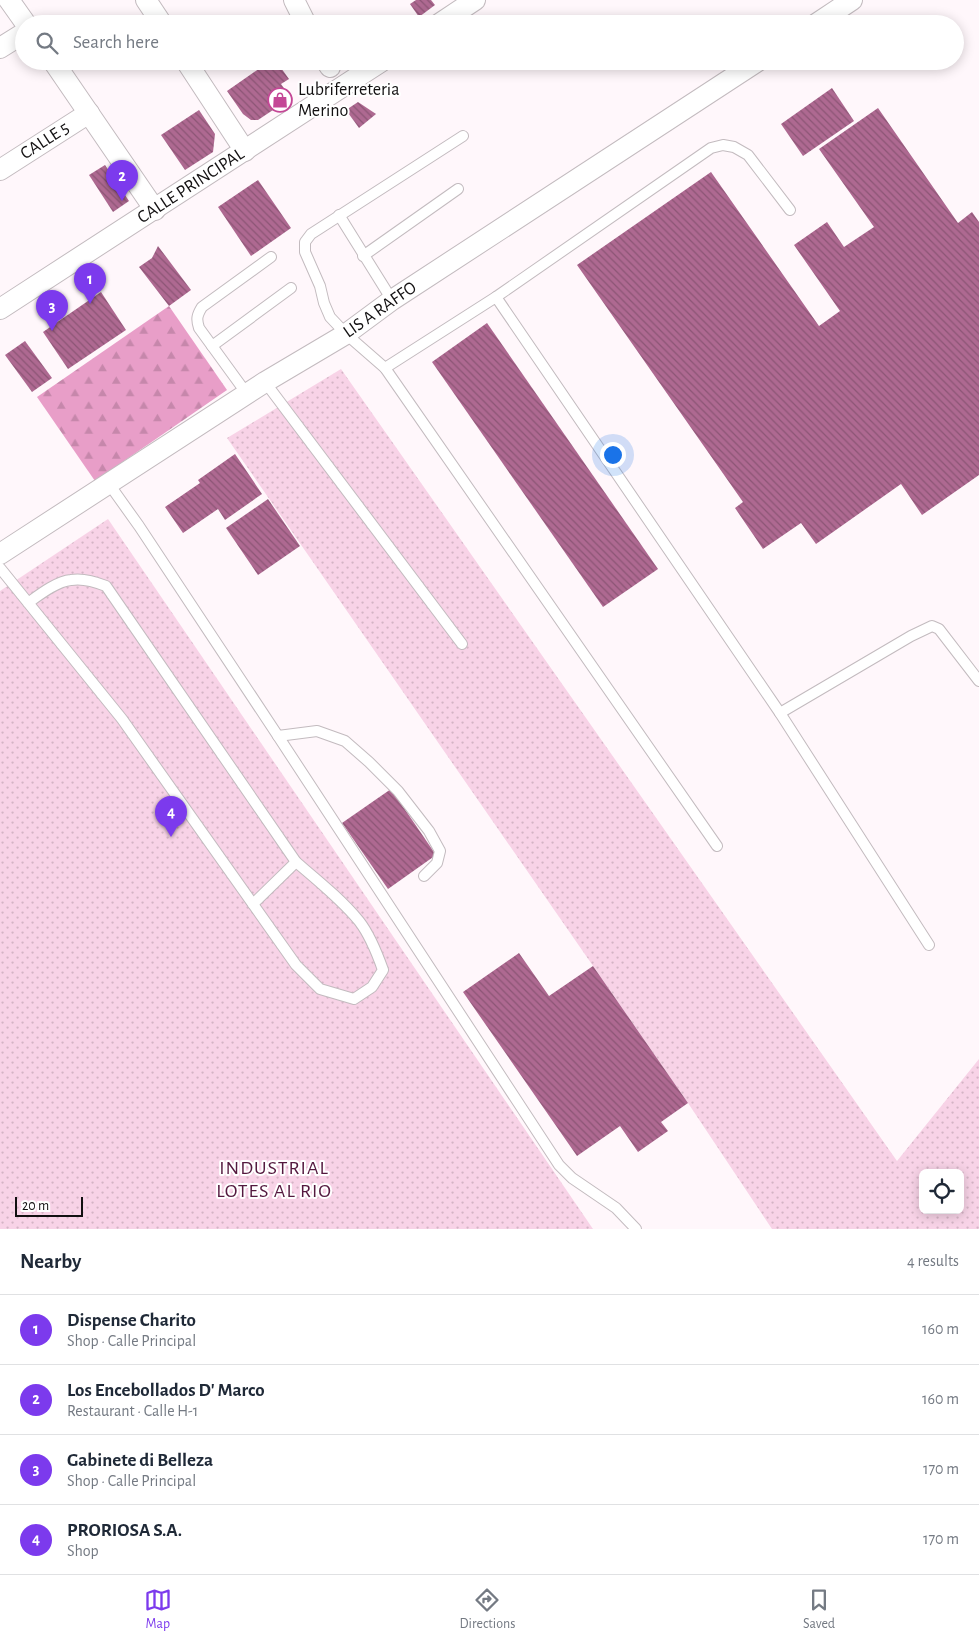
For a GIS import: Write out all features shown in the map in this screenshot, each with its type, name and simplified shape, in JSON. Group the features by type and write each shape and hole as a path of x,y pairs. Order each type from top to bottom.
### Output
{"street":[{"path":"9,0 20,15"},
{"path":"146,0 156,15"},
{"path":"294,0 302,15"},
{"path":"452,15 475,0"},
{"path":"830,15 852,0"},
{"path":"0,48 15,39"},
{"path":"59,70 155,210"},
{"path":"192,70 245,151"},
{"name":"CALLE PRINCIPAL","path":"0,310 368,70"},
{"name":"LIS A RAFFO","path":"0,554 265,382 346,334 392,300 744,70"},
{"name":"CALLE 5","path":"0,170 89,113"}],"lane":[{"path":"463,136 311,234 305,242 305,252 320,286 330,317 346,334 385,368 717,846"},
{"path":"385,368 496,297 711,148 723,145 734,147 748,154 790,210"},
{"path":"363,256 458,189"},
{"path":"339,215 392,300"},
{"path":"247,394 199,328 196,321 197,314 202,307 271,257"},
{"path":"212,346 291,288"},
{"path":"496,297 780,713 929,945"},
{"path":"265,382 462,644"},
{"path":"109,484 139,526 278,736 559,1165 572,1178 616,1208 636,1229"},
{"path":"0,568 122,718 296,965 320,989 354,999 372,987 383,970 377,951 359,922 331,892 296,862 106,586 93,582 70,580 50,588 28,602"},
{"path":"780,713 911,636 932,626 939,629 979,681"},
{"path":"278,736 318,731 345,741 368,762 398,791 429,831 440,851 437,862 424,876"},
{"path":"253,904 296,862"}],"shaded area":[{"path":"341,369 897,1161 979,1059 979,1229 772,1229 688,1103 227,438"},
{"path":"108,519 593,1229 0,1229 0,591"}],"green space":[{"path":"169,306 227,390 95,481 37,397"}],"building":[{"path":"416,0 431,0 435,5 422,15 418,15 410,4"},
{"path":"257,70 282,70 289,79 281,84 291,98 258,120 251,120 243,114 227,91"},
{"path":"832,88 854,121 803,156 781,124"},
{"path":"358,102 376,114 359,128 346,110"},
{"path":"878,108 958,223 972,212 979,222 979,475 922,515 901,484 816,544 801,523 763,549 735,508 743,502 577,265 711,172 819,326 840,311 794,245 827,222 844,247 874,227 819,149"},
{"path":"199,110 215,134 213,152 185,170 161,135"},
{"path":"105,165 129,201 113,212 89,175"},
{"path":"258,180 291,228 251,256 218,207"},
{"path":"158,246 191,290 169,306 139,267 152,258"},
{"path":"101,292 126,330 68,369 43,332"},
{"path":"487,323 658,569 603,607 432,362"},
{"path":"25,341 52,378 32,392 5,355"},
{"path":"235,454 262,494 225,520 218,509 183,533 165,507 200,483 198,480"},
{"path":"268,499 300,546 258,575 226,528"},
{"path":"391,789 436,855 388,889 342,823"},
{"path":"519,953 549,996 593,966 688,1103 661,1122 668,1131 638,1152 620,1126 577,1156 463,992"}],"place":[{"name":"Lubriferreteria Merino","path":"280,100"},
{"name":"Los Encebollados D' Marco","path":"122,201"},
{"name":"Dispense Charito","path":"90,304"},
{"name":"Gabinete di Belleza","path":"52,331"},
{"name":"PRORIOSA S.A.","path":"171,837"}],"district":[{"name":"INDUSTRIAL LOTES AL RIO","path":"274,1180"}]}
